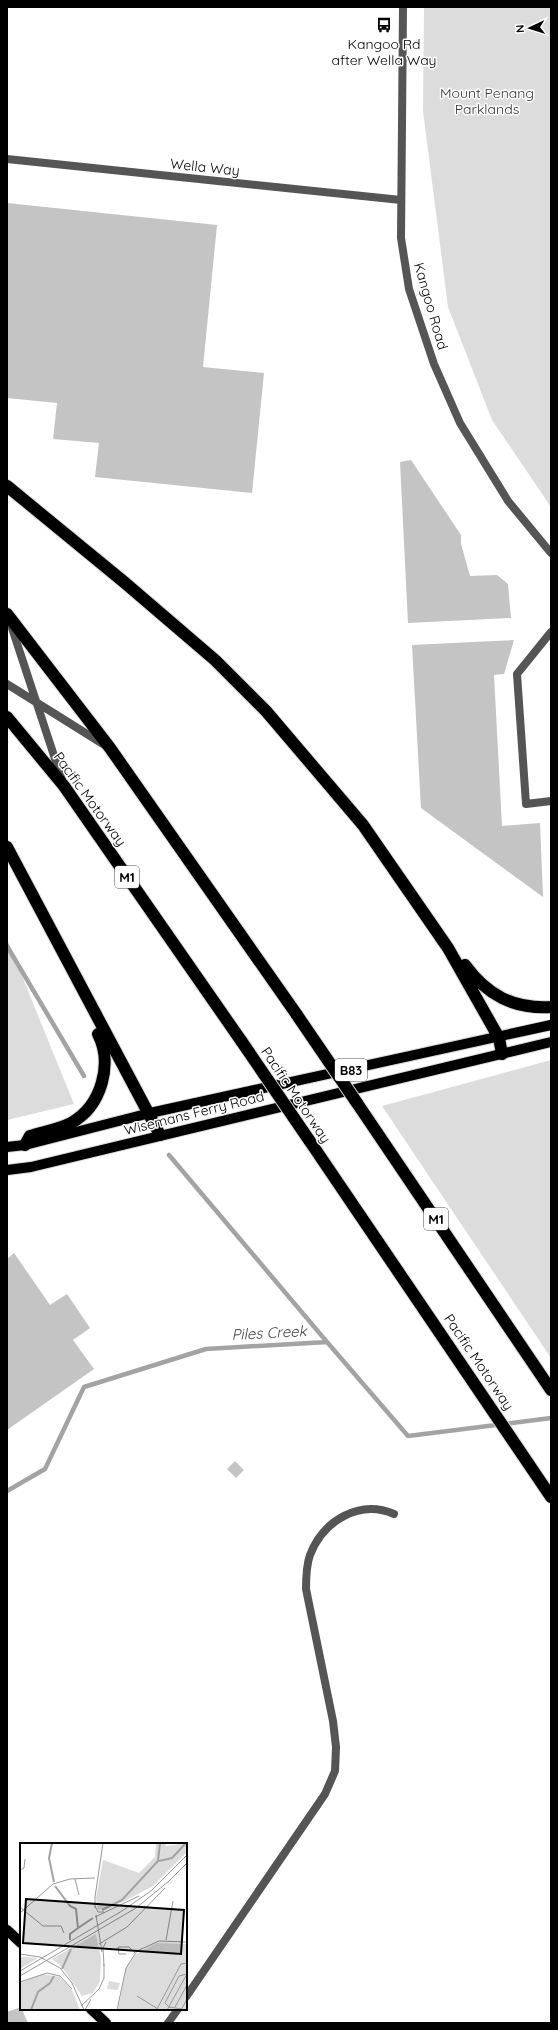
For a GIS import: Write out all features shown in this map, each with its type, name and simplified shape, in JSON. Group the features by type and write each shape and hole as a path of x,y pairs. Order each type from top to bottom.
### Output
{"highway":[{"path":"7,486 124,582 215,660 266,711 363,825 448,948 499,1038 502,1054"},
{"name":"M1","path":"7,614 110,748 357,1102 551,1390"},
{"name":"Pacific Motorway","path":"7,717 64,786 242,1042 454,1352 551,1497"},
{"path":"7,847 150,1113 160,1135"},
{"path":"448,948 454,949 471,974 486,989 508,1002 532,1008 551,1007"},
{"path":"25,1145 30,1136 71,1123 80,1116 96,1098 103,1082 106,1063 105,1046 80,996 83,990"}],"main road":[{"name":"Wisemans Ferry Road","path":"7,1147 25,1145 150,1113 499,1038 551,1025"},
{"name":"Wisemans Ferry Road","path":"7,1170 31,1167 551,1042"},
{"path":"7,1930 20,1942"},
{"path":"92,2010 106,2023"}],"street":[{"name":"Kangoo Road","path":"403,7 401,238 409,289 431,357 447,394 474,447 508,501 551,553"},
{"name":"Wella Way","path":"7,159 401,200"},
{"path":"7,614 64,786"},
{"path":"551,632 517,674 526,804 551,801"},
{"path":"7,684 110,748"},
{"path":"187,1996 325,1794 335,1771 336,1747 333,1721 306,1589 306,1575 310,1555 328,1527 346,1514 360,1509 372,1508 386,1510 394,1514"},
{"path":"168,2023 177,2010"}],"green space":[{"name":"Mount Penang Parklands","path":"424,7 551,7 551,507 492,420 448,307 423,111"},
{"path":"7,939 74,1104 7,1120"},
{"path":"551,1060 551,1358 382,1106"}],"building":[{"path":"7,203 217,225 203,367 264,373 252,493 95,477 99,443 53,439 57,403 7,398"},
{"path":"411,460 461,535 461,544 470,576 497,575 508,584 511,618 408,623 400,462"},
{"path":"514,640 504,674 494,675 502,826 540,823 543,897 421,808 412,645"},
{"path":"14,1253 50,1305 67,1294 90,1328 73,1340 94,1369 7,1430 7,1259"},
{"path":"235,1461 244,1470 236,1478 227,1469"},
{"path":"20,2007 20,2010 22,2010 28,2023 7,2023 7,2012"}],"waterway":[{"path":"7,946 84,1076"},
{"path":"169,1155 327,1342"},
{"name":"Piles Creek","path":"7,1491 45,1469 84,1387 206,1349 327,1342 408,1436 551,1418"}],"place":[{"name":"Kangoo Rd after Wella Way","path":"384,25"}]}
